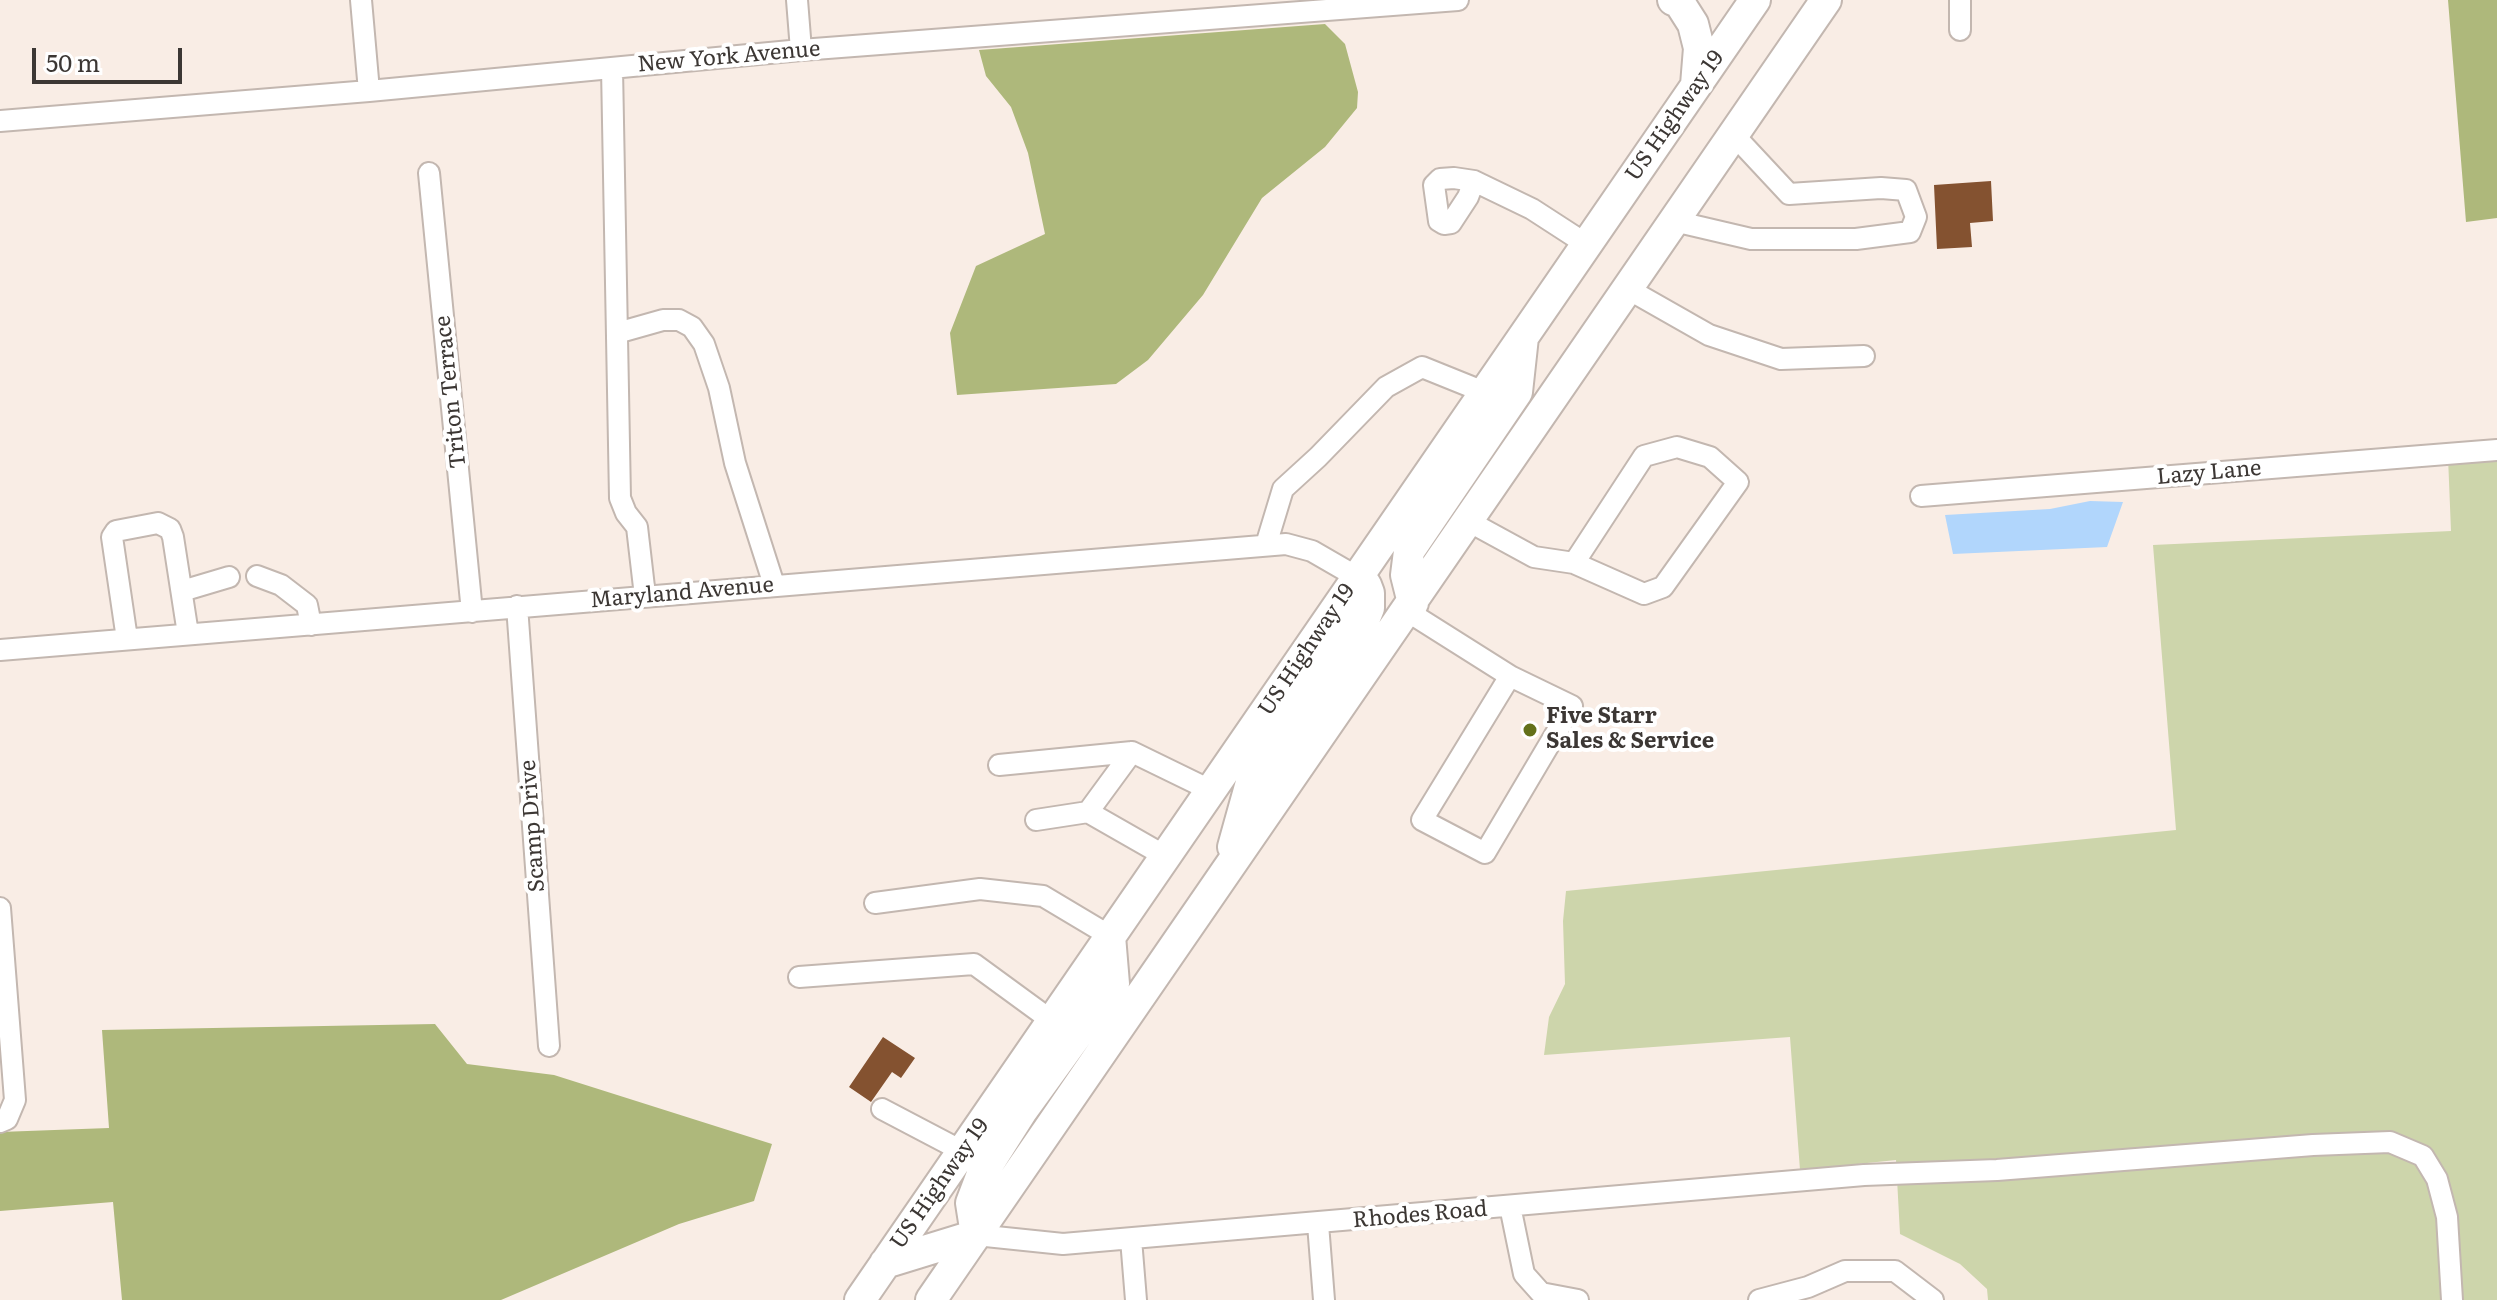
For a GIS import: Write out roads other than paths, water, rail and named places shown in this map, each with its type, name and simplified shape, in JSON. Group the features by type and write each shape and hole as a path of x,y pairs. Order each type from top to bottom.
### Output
{"highway":[{"path":"1673,0 1679,2 1693,24 1699,48 1696,86"},
{"name":"US Highway 19","path":"860,1300 1755,0"},
{"path":"931,1300 1826,0"},
{"path":"1410,607 1406,575 1409,551 1517,392 1523,335"},
{"path":"1226,872 1250,786 1365,618 1369,593 1357,577"},
{"path":"976,1235 971,1203 982,1174 1022,1111 1114,984 1110,936"},
{"path":"885,1263 976,1235"}],"street":[{"path":"361,0 369,91"},
{"path":"797,0 801,50"},
{"name":"New York Avenue","path":"0,121 369,91 801,50 1458,0"},
{"path":"1960,0 1960,30"},
{"path":"612,68 620,498 626,513 637,527 645,596"},
{"path":"1674,221 1751,239 1856,239 1910,232 1916,217 1906,190 1881,188 1789,194 1733,134"},
{"name":"Triton Terrace","path":"429,173 472,612"},
{"path":"1474,181 1532,209 1586,244"},
{"path":"1628,289 1709,335 1781,359 1864,356"},
{"path":"617,333 648,323 679,320 692,327 704,344 719,388 735,463 774,585"},
{"path":"1266,545 1283,489 1386,387 1422,367 1484,392"},
{"path":"1468,521 1534,557 1574,563 1644,594 1663,587 1738,482 1710,457 1677,447 1644,456 1574,563"},
{"name":"Lazy Lane","path":"1921,496 2497,450"},
{"path":"127,639 112,537 116,531 158,523 170,529 188,634"},
{"name":"Maryland Avenue","path":"0,650 1266,545 1286,544 1312,551 1357,577"},
{"path":"257,576 281,585 307,605 311,625"},
{"path":"182,591 229,577"},
{"name":"Scamp Drive","path":"517,606 549,1046"},
{"path":"1410,607 1510,676 1572,706 1485,853 1422,820 1510,676"},
{"path":"999,765 1132,752 1210,790"},
{"path":"1088,812 1132,752"},
{"path":"1036,820 1088,812 1165,856"},
{"path":"875,903 980,889 1043,896 1110,936"},
{"path":"0,908 15,1100 7,1119 0,1122"},
{"path":"799,977 974,964 1052,1021"},
{"path":"882,1109 962,1151"},
{"name":"Rhodes Road","path":"976,1235 1063,1244 1864,1175 1997,1170 2313,1145 2390,1142 2423,1156 2437,1179 2447,1217 2452,1300"},
{"path":"1510,1206 1524,1274 1541,1293 1578,1300"},
{"path":"1318,1224 1324,1300"},
{"path":"1131,1239 1136,1300"},
{"path":"1759,1300 1808,1287 1845,1271 1895,1271 1933,1300"}],"water":[{"path":"2090,501 2123,502 2107,547 1953,554 1945,515 2050,509"}],"place":[{"name":"Five Starr Sales & Service","path":"1530,730"}]}
